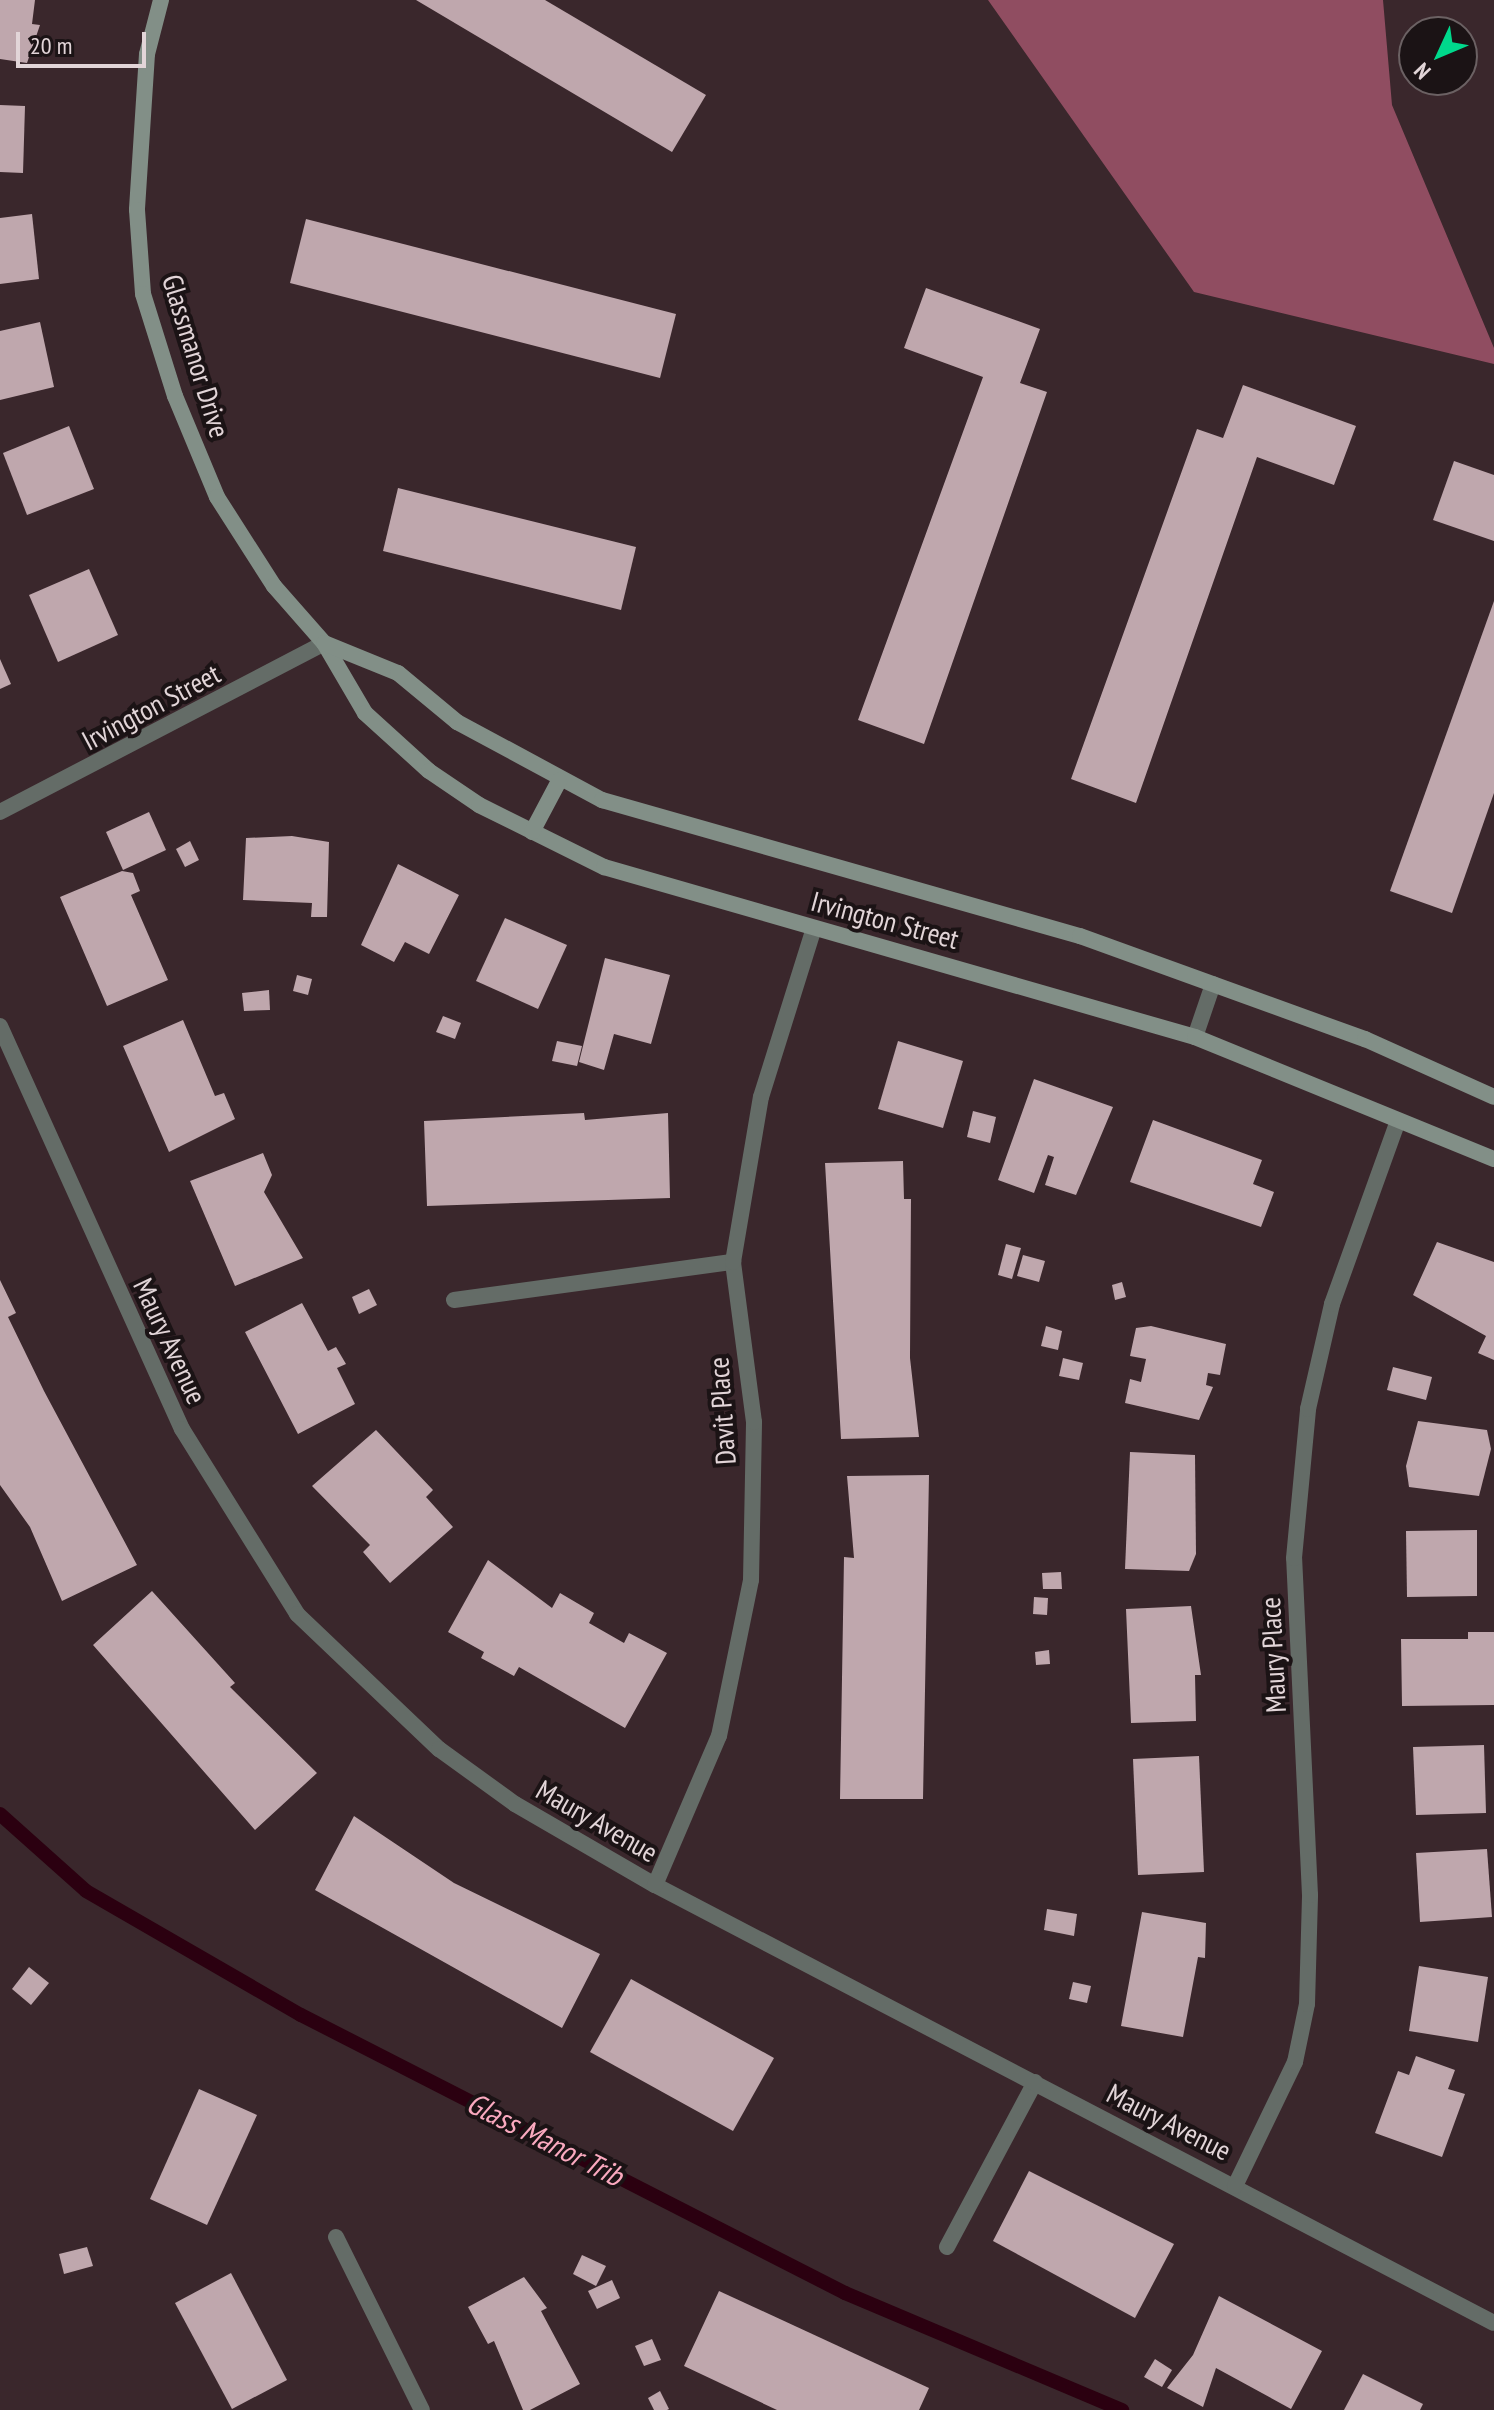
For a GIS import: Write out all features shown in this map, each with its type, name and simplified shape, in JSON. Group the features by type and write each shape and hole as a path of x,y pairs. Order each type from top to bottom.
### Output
{"street":[{"name":"Glassmanor Drive","path":"161,0 147,54 137,210 143,294 217,497 274,586 324,643"},
{"name":"Irvington Street","path":"324,643 375,723 429,771 532,832 604,867 1195,1037 1494,1159"},
{"name":"Irvington Street","path":"0,812 324,643 398,673 457,722 559,781 668,823 1080,936 1365,1039 1494,1097"},
{"path":"532,832 559,781"},
{"name":"Davit Place","path":"655,1885 719,1736 751,1580 754,1422 733,1262 761,1097 814,928"},
{"path":"1195,1037 1213,984"},
{"name":"Maury Avenue","path":"0,1026 182,1429 297,1614 439,1749 515,1804 655,1885 1494,2323"},
{"name":"Maury Place","path":"1235,2186 1295,2062 1307,2004 1310,1895 1294,1558 1308,1409 1332,1304 1398,1121"},
{"path":"454,1300 733,1262"},
{"path":"947,2247 1035,2082"},
{"path":"336,2237 422,2410"}],"shaded area":[{"path":"988,0 1383,0 1392,105 1494,348 1494,364 1194,292"}],"building":[{"path":"0,0 35,0 32,24 40,25 27,63 0,59"},
{"path":"416,0 545,0 706,95 672,152"},
{"path":"0,105 25,106 23,173 0,172"},
{"path":"32,214 39,279 0,284 0,218"},
{"path":"306,219 676,314 660,378 290,283"},
{"path":"926,288 1040,329 1020,383 1047,392 924,744 858,720 983,377 904,348"},
{"path":"40,322 54,387 0,400 0,331"},
{"path":"1243,385 1356,426 1334,485 1257,457 1136,803 1071,779 1197,429 1223,438"},
{"path":"69,426 94,489 27,515 3,453"},
{"path":"1454,461 1494,475 1494,541 1433,520"},
{"path":"398,488 636,547 621,610 383,551"},
{"path":"89,569 118,635 58,662 29,595"},
{"path":"1494,601 1494,793 1452,913 1390,891"},
{"path":"0,659 11,684 0,689"},
{"path":"149,812 166,850 123,870 106,832"},
{"path":"292,836 329,842 327,917 311,917 312,903 243,900 246,838"},
{"path":"190,841 199,860 185,867 176,849"},
{"path":"398,864 459,895 429,954 405,942 394,962 361,945"},
{"path":"122,871 133,873 140,891 131,895 168,980 107,1006 60,897"},
{"path":"505,918 567,945 538,1009 476,981"},
{"path":"605,958 670,975 651,1044 614,1034 604,1070 579,1062"},
{"path":"297,975 312,979 308,995 293,991"},
{"path":"269,990 270,1010 244,1011 242,993"},
{"path":"443,1016 461,1023 455,1039 436,1032"},
{"path":"183,1020 215,1096 224,1093 235,1119 169,1152 123,1046"},
{"path":"557,1041 582,1046 577,1066 552,1061"},
{"path":"898,1041 963,1061 943,1128 878,1109"},
{"path":"1034,1079 1113,1107 1076,1195 1045,1185 1054,1157 1048,1155 1034,1193 998,1180"},
{"path":"973,1111 996,1117 990,1143 967,1137"},
{"path":"584,1113 585,1120 668,1113 670,1198 427,1206 424,1121"},
{"path":"1153,1120 1262,1160 1253,1184 1274,1192 1261,1227 1130,1182"},
{"path":"263,1153 272,1175 264,1192 303,1258 235,1286 190,1181"},
{"path":"903,1161 904,1199 911,1199 910,1358 919,1437 841,1439 825,1163"},
{"path":"1437,1242 1494,1262 1494,1360 1478,1353 1486,1336 1413,1295"},
{"path":"1006,1244 1021,1248 1012,1279 998,1275"},
{"path":"1023,1255 1045,1261 1039,1282 1017,1276"},
{"path":"0,1280 16,1313 8,1317 137,1565 62,1601 30,1527 0,1485"},
{"path":"1122,1282 1126,1297 1115,1300 1112,1285"},
{"path":"369,1289 377,1305 359,1314 352,1297"},
{"path":"302,1303 328,1351 336,1347 346,1364 337,1368 355,1404 298,1434 245,1332"},
{"path":"1046,1326 1062,1331 1058,1350 1041,1346"},
{"path":"1151,1326 1226,1344 1220,1375 1208,1373 1206,1385 1213,1387 1199,1420 1125,1403 1130,1379 1141,1382 1146,1359 1130,1356 1136,1328"},
{"path":"1063,1358 1083,1363 1079,1380 1059,1376"},
{"path":"1393,1367 1432,1377 1426,1400 1387,1390"},
{"path":"1418,1421 1487,1430 1491,1449 1479,1496 1409,1487 1406,1466"},
{"path":"376,1430 433,1490 426,1497 453,1527 390,1583 363,1552 370,1545 312,1486"},
{"path":"1130,1452 1195,1455 1196,1554 1189,1571 1125,1569"},
{"path":"929,1475 923,1799 840,1799 844,1557 854,1558 847,1476"},
{"path":"1477,1530 1477,1596 1407,1597 1406,1531"},
{"path":"488,1560 552,1608 560,1593 594,1613 589,1623 624,1643 629,1633 667,1653 625,1728 519,1667 514,1676 481,1658 484,1652 448,1632"},
{"path":"1061,1572 1062,1589 1043,1589 1042,1573"},
{"path":"152,1591 235,1683 230,1687 317,1773 255,1830 93,1645"},
{"path":"1034,1597 1048,1598 1047,1615 1033,1614"},
{"path":"1191,1606 1201,1675 1195,1675 1196,1721 1131,1723 1126,1609"},
{"path":"1468,1632 1494,1632 1494,1705 1402,1706 1401,1639 1468,1639"},
{"path":"1049,1650 1050,1664 1036,1665 1035,1652"},
{"path":"1484,1745 1486,1813 1416,1815 1413,1747"},
{"path":"1199,1756 1204,1872 1138,1875 1133,1759"},
{"path":"354,1816 454,1883 600,1954 562,2028 315,1890"},
{"path":"1487,1849 1492,1917 1420,1922 1416,1853"},
{"path":"1047,1909 1077,1914 1074,1936 1044,1930"},
{"path":"1142,1912 1206,1923 1205,1958 1198,1957 1183,2037 1121,2026"},
{"path":"1419,1966 1488,1977 1478,2042 1409,2031"},
{"path":"29,1967 49,1983 31,2005 12,1989"},
{"path":"631,1979 774,2058 733,2131 590,2052"},
{"path":"1073,1982 1091,1986 1087,2003 1069,1999"},
{"path":"1416,2056 1455,2070 1448,2089 1465,2094 1442,2157 1375,2133 1398,2071 1409,2075"},
{"path":"199,2089 257,2115 207,2225 150,2199"},
{"path":"1029,2171 1174,2244 1135,2318 993,2241"},
{"path":"87,2247 93,2266 64,2274 59,2254"},
{"path":"582,2255 606,2266 596,2286 573,2274"},
{"path":"231,2273 287,2380 232,2409 175,2303"},
{"path":"524,2277 547,2308 541,2311 580,2384 530,2410 523,2410 494,2341 488,2344 468,2307"},
{"path":"612,2280 620,2298 597,2309 588,2291"},
{"path":"719,2291 929,2388 919,2410 777,2410 684,2366"},
{"path":"1219,2296 1322,2351 1291,2409 1216,2368 1203,2407 1167,2388 1193,2355"},
{"path":"652,2339 661,2360 644,2366 635,2346"},
{"path":"1155,2359 1172,2370 1162,2387 1144,2377"},
{"path":"1363,2374 1423,2404 1420,2410 1344,2410"},
{"path":"660,2391 667,2410 654,2410 648,2398"}],"waterway":[{"name":"Glass Manor Trib","path":"0,1814 86,1891 301,2015 845,2293 1122,2410"}]}
